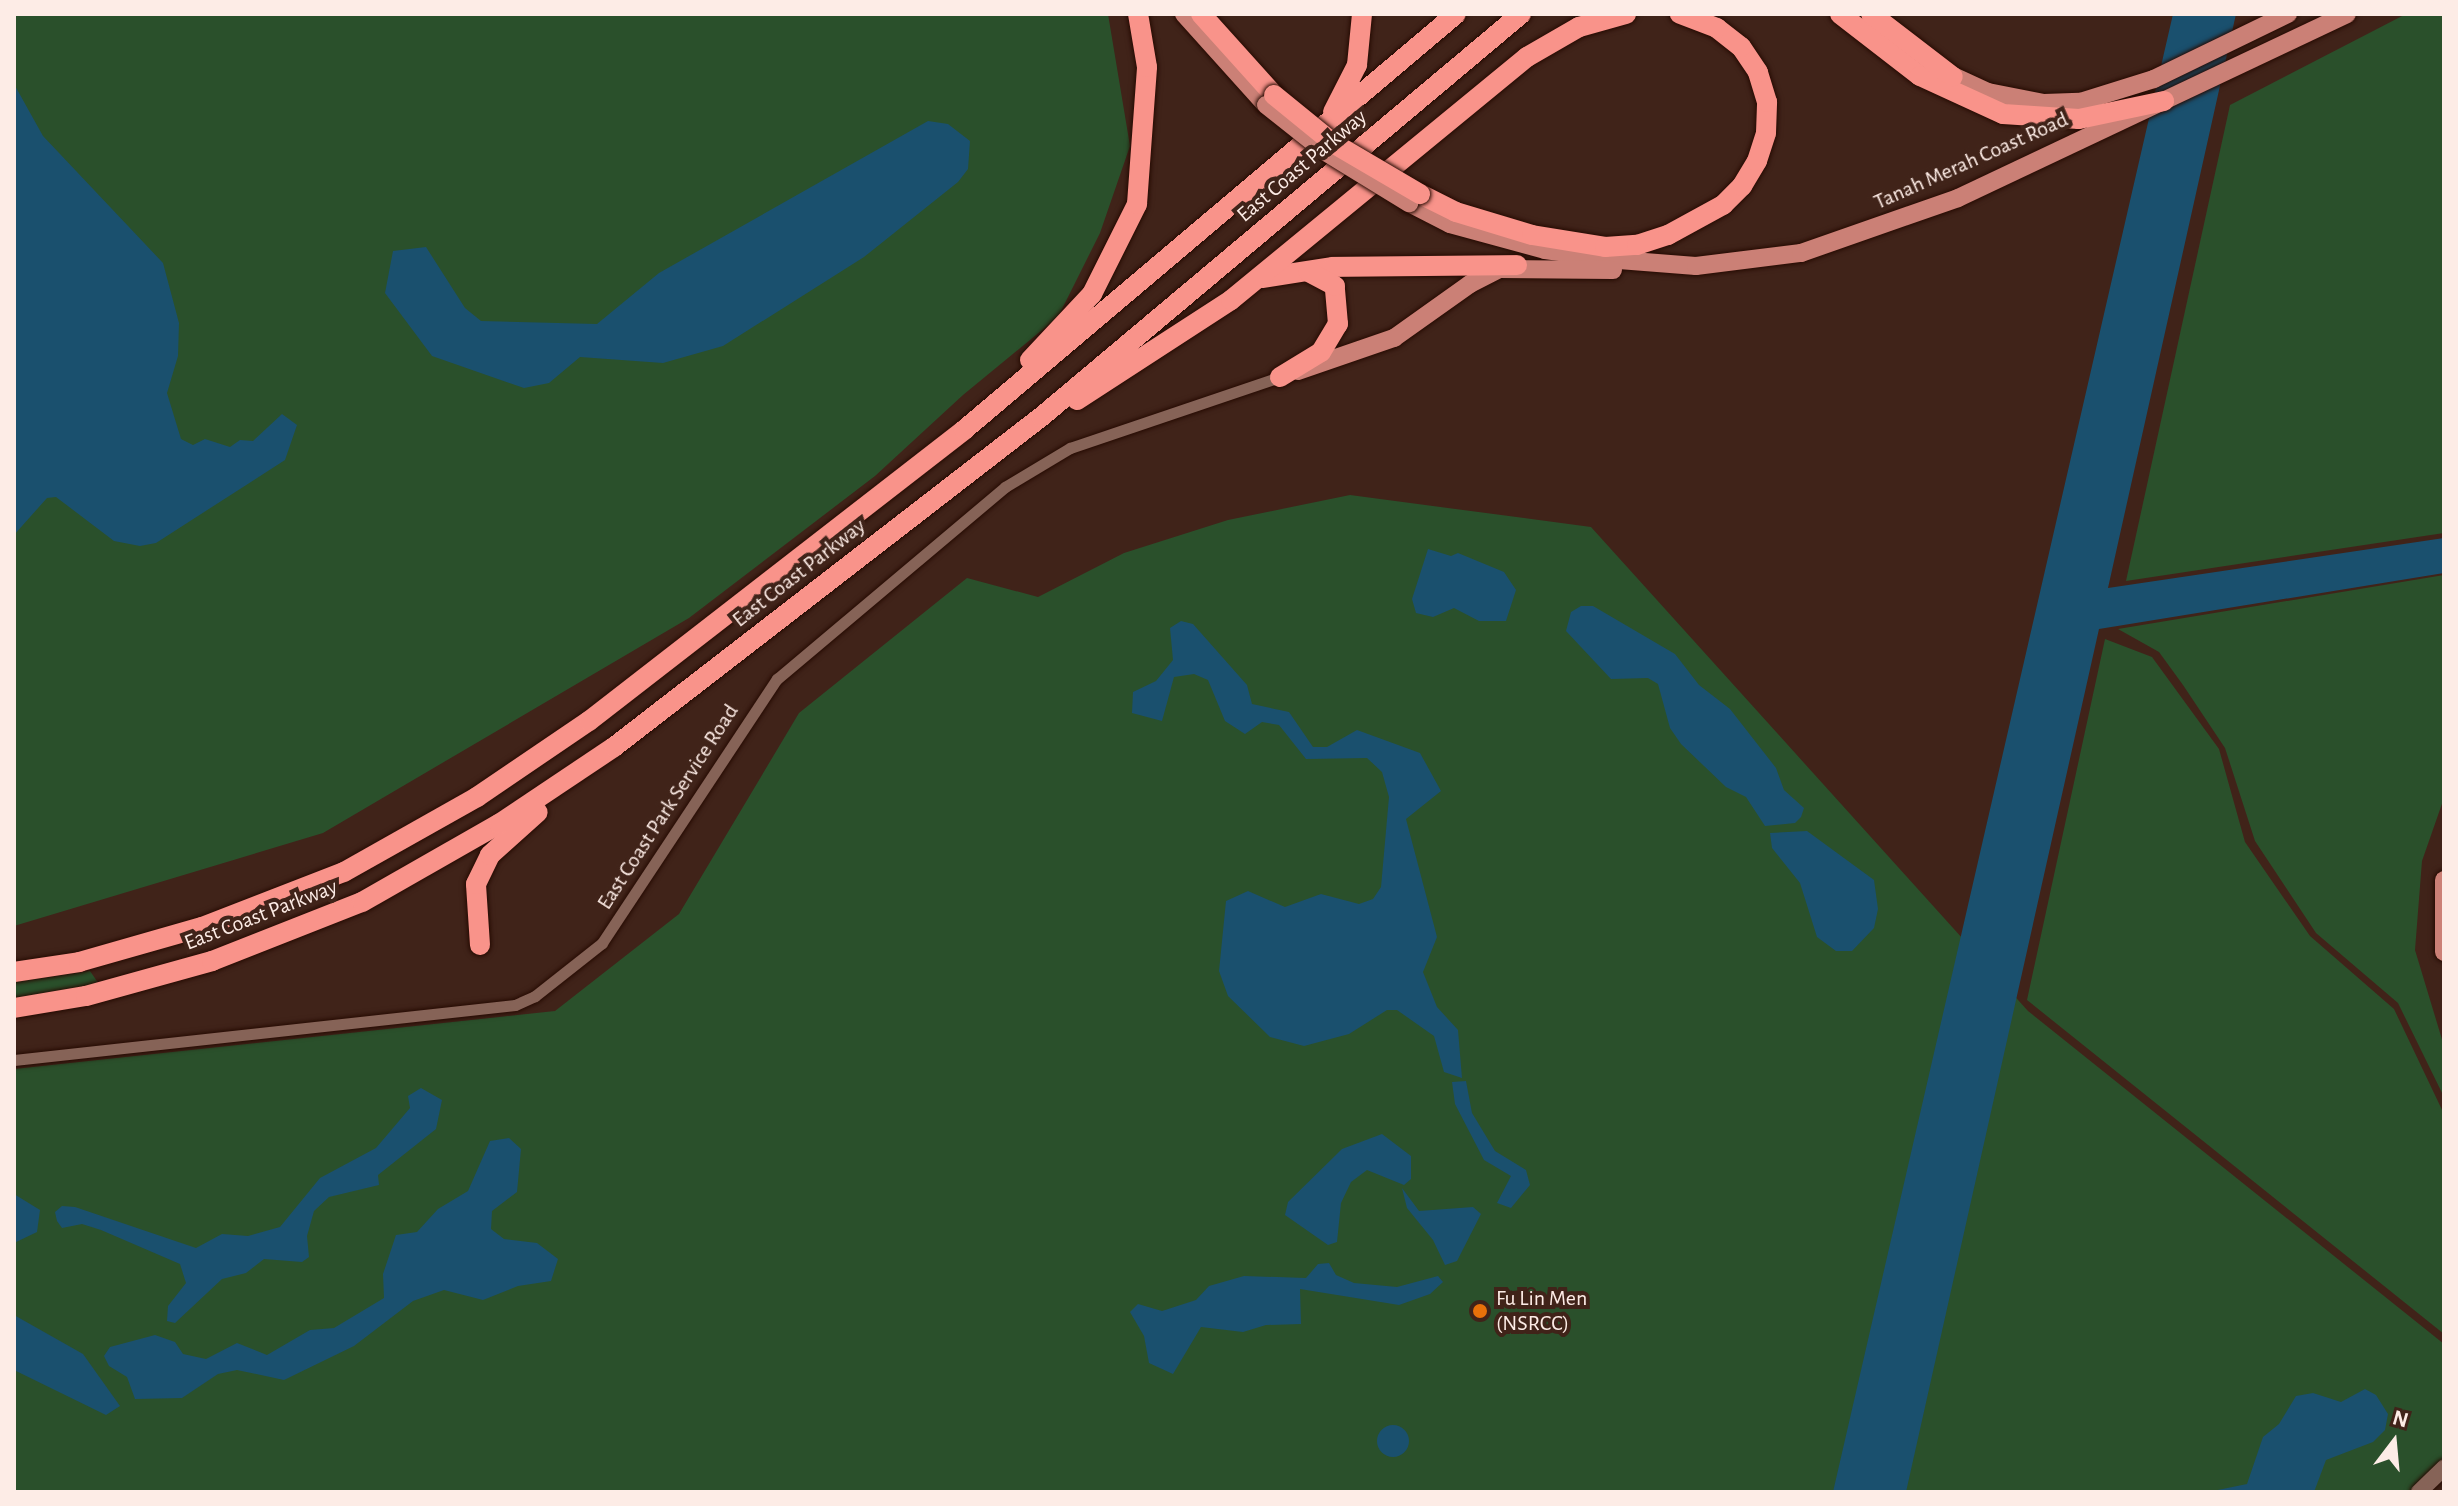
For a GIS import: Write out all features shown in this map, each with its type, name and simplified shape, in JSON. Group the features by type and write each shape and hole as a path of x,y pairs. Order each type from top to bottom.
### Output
{"highway":[{"path":"999,401 1023,366 1092,294 1137,204 1147,67 1138,14"},
{"path":"1201,14 1270,100 1415,199 1532,235 1605,247 1637,245 1668,235 1723,205 1742,186 1757,161 1766,133 1767,102 1758,72 1741,47 1717,28 1680,14"},
{"path":"1325,126 1357,65 1362,14"},
{"name":"East Coast Parkway","path":"14,972 79,962 202,927 344,872 477,797 589,721 999,401 1456,14"},
{"name":"East Coast Parkway","path":"14,1008 86,996 212,961 362,902 499,824 614,747 1041,417 1521,14"},
{"path":"1041,417 1163,346 1257,279 1527,57 1579,27 1626,14"},
{"path":"1840,14 1920,76 2003,114 2079,119 2164,101"},
{"path":"1871,14 1953,77"},
{"path":"1257,279 1299,270 1517,265"},
{"path":"1280,377 1321,352 1340,315 1330,279 1299,270"},
{"path":"480,945 476,884 490,855 614,747"}],"main road":[{"path":"1184,14 1270,100"},
{"name":"Tanah Merah Coast Road","path":"1864,14 1953,77 1988,92 2044,103 2080,102 2154,79 2288,14"},
{"name":"Tanah Merah Coast Road","path":"1415,199 1450,224 1545,250 1696,266 1801,253 1879,228 2236,70 2347,14"},
{"path":"1280,377 1394,338 1485,275 1517,265 1620,270 1696,266"},
{"path":"2444,880 2444,952"}],"street":[{"name":"East Coast Park Service Road","path":"14,1060 515,1005 535,996 602,943 777,679 1005,487 1070,448 1280,377"},
{"path":"2419,1492 2444,1468"}],"green space":[{"path":"14,14 1108,14 1130,146 1100,233 1058,317 963,395 875,476 689,618 323,833 14,926"},
{"path":"2406,14 2444,14 2444,533 2126,581 2230,105"},
{"path":"1350,495 1591,527 2028,1011 2444,1344 2444,1473 2428,1492 14,1492 14,1069 555,1011 679,914 799,713 967,578 1038,597 1124,553 1228,520"},
{"path":"2444,575 2444,798 2422,861 2415,950 2444,1046 2444,1097 2398,1003 2316,933 2255,841 2225,748 2183,685 2159,652 2118,629"},
{"path":"2105,639 2152,657 2219,749 2245,842 2310,936 2394,1009 2444,1114 2444,1334 2027,1000"},
{"path":"90,971 101,987 14,999 14,982"}],"water":[{"path":"2173,14 2236,14 2108,588 2444,538 2444,573 2099,629 1906,1492 1833,1492"},
{"path":"14,84 43,136 163,263 179,323 178,356 167,393 181,439 193,445 205,439 230,447 240,440 253,441 282,414 297,425 285,460 156,543 140,546 114,541 56,497 47,498 14,535"},
{"path":"928,121 948,124 970,141 968,169 958,182 864,257 723,346 663,363 580,357 549,383 524,388 432,356 385,293 393,251 426,247 465,308 481,321 597,324 659,273"},
{"path":"1428,549 1451,556 1458,553 1504,572 1516,590 1506,621 1479,621 1454,608 1433,617 1416,613 1412,599"},
{"path":"1581,606 1593,606 1675,654 1699,685 1730,709 1776,768 1784,790 1804,808 1801,817 1795,823 1765,826 1746,797 1726,787 1681,744 1670,728 1658,684 1648,678 1611,679 1566,631 1571,612"},
{"path":"1181,621 1193,624 1247,685 1252,704 1289,712 1313,747 1327,747 1357,730 1420,753 1441,791 1406,819 1437,937 1423,972 1437,1007 1458,1030 1462,1078 1444,1072 1434,1036 1397,1010 1387,1010 1349,1034 1304,1046 1270,1037 1228,996 1219,971 1226,901 1248,891 1285,907 1321,894 1359,904 1373,899 1381,887 1389,797 1382,772 1367,758 1306,759 1279,725 1262,722 1245,734 1225,721 1208,680 1194,674 1174,677 1162,721 1132,713 1133,692 1156,681 1173,660 1170,628"},
{"path":"1807,831 1874,880 1878,909 1874,928 1852,951 1836,951 1817,937 1800,883 1772,848 1770,833"},
{"path":"1466,1081 1472,1113 1495,1151 1526,1170 1530,1185 1511,1208 1497,1203 1511,1176 1484,1160 1455,1104 1452,1082"},
{"path":"421,1088 442,1100 436,1129 378,1175 379,1185 329,1197 314,1211 307,1236 309,1257 302,1262 264,1259 246,1273 222,1279 175,1323 167,1321 168,1306 186,1283 180,1264 101,1230 82,1224 62,1228 57,1221 55,1212 62,1206 75,1207 196,1248 222,1234 248,1236 280,1227 320,1178 376,1148 410,1108 408,1096"},
{"path":"1382,1134 1411,1156 1411,1179 1404,1185 1367,1170 1351,1182 1341,1203 1337,1242 1328,1245 1285,1215 1288,1202 1342,1149"},
{"path":"509,1138 521,1149 517,1192 492,1211 491,1229 504,1239 537,1243 558,1259 551,1281 518,1286 483,1300 444,1290 413,1301 354,1346 284,1380 237,1370 218,1374 182,1398 135,1399 127,1377 109,1366 104,1356 110,1347 155,1335 175,1342 183,1354 206,1359 237,1343 267,1355 310,1330 334,1328 384,1298 383,1274 396,1235 417,1232 438,1209 468,1191 490,1141"},
{"path":"1402,1188 1419,1211 1473,1207 1481,1214 1457,1261 1445,1265 1433,1240 1407,1208"},
{"path":"14,1194 40,1210 37,1232 14,1243"},
{"path":"1329,1263 1336,1275 1354,1283 1397,1287 1438,1276 1443,1282 1430,1294 1399,1305 1300,1289 1301,1324 1266,1325 1243,1332 1201,1327 1173,1374 1149,1363 1144,1336 1130,1312 1138,1304 1162,1311 1196,1300 1209,1286 1244,1276 1306,1278 1318,1264"},
{"path":"14,1315 83,1354 120,1406 106,1415 14,1370"},
{"path":"2365,1389 2376,1395 2388,1414 2385,1430 2373,1442 2326,1460 2314,1492 2208,1492 2247,1484 2263,1437 2279,1424 2296,1396 2313,1393 2341,1402"},
{"path":"1393,1425 1405,1429 1409,1441 1405,1453 1393,1457 1381,1453 1377,1441 1381,1429"}],"place":[{"name":"Fu Lin Men (NSRCC)","path":"1480,1311"}]}
